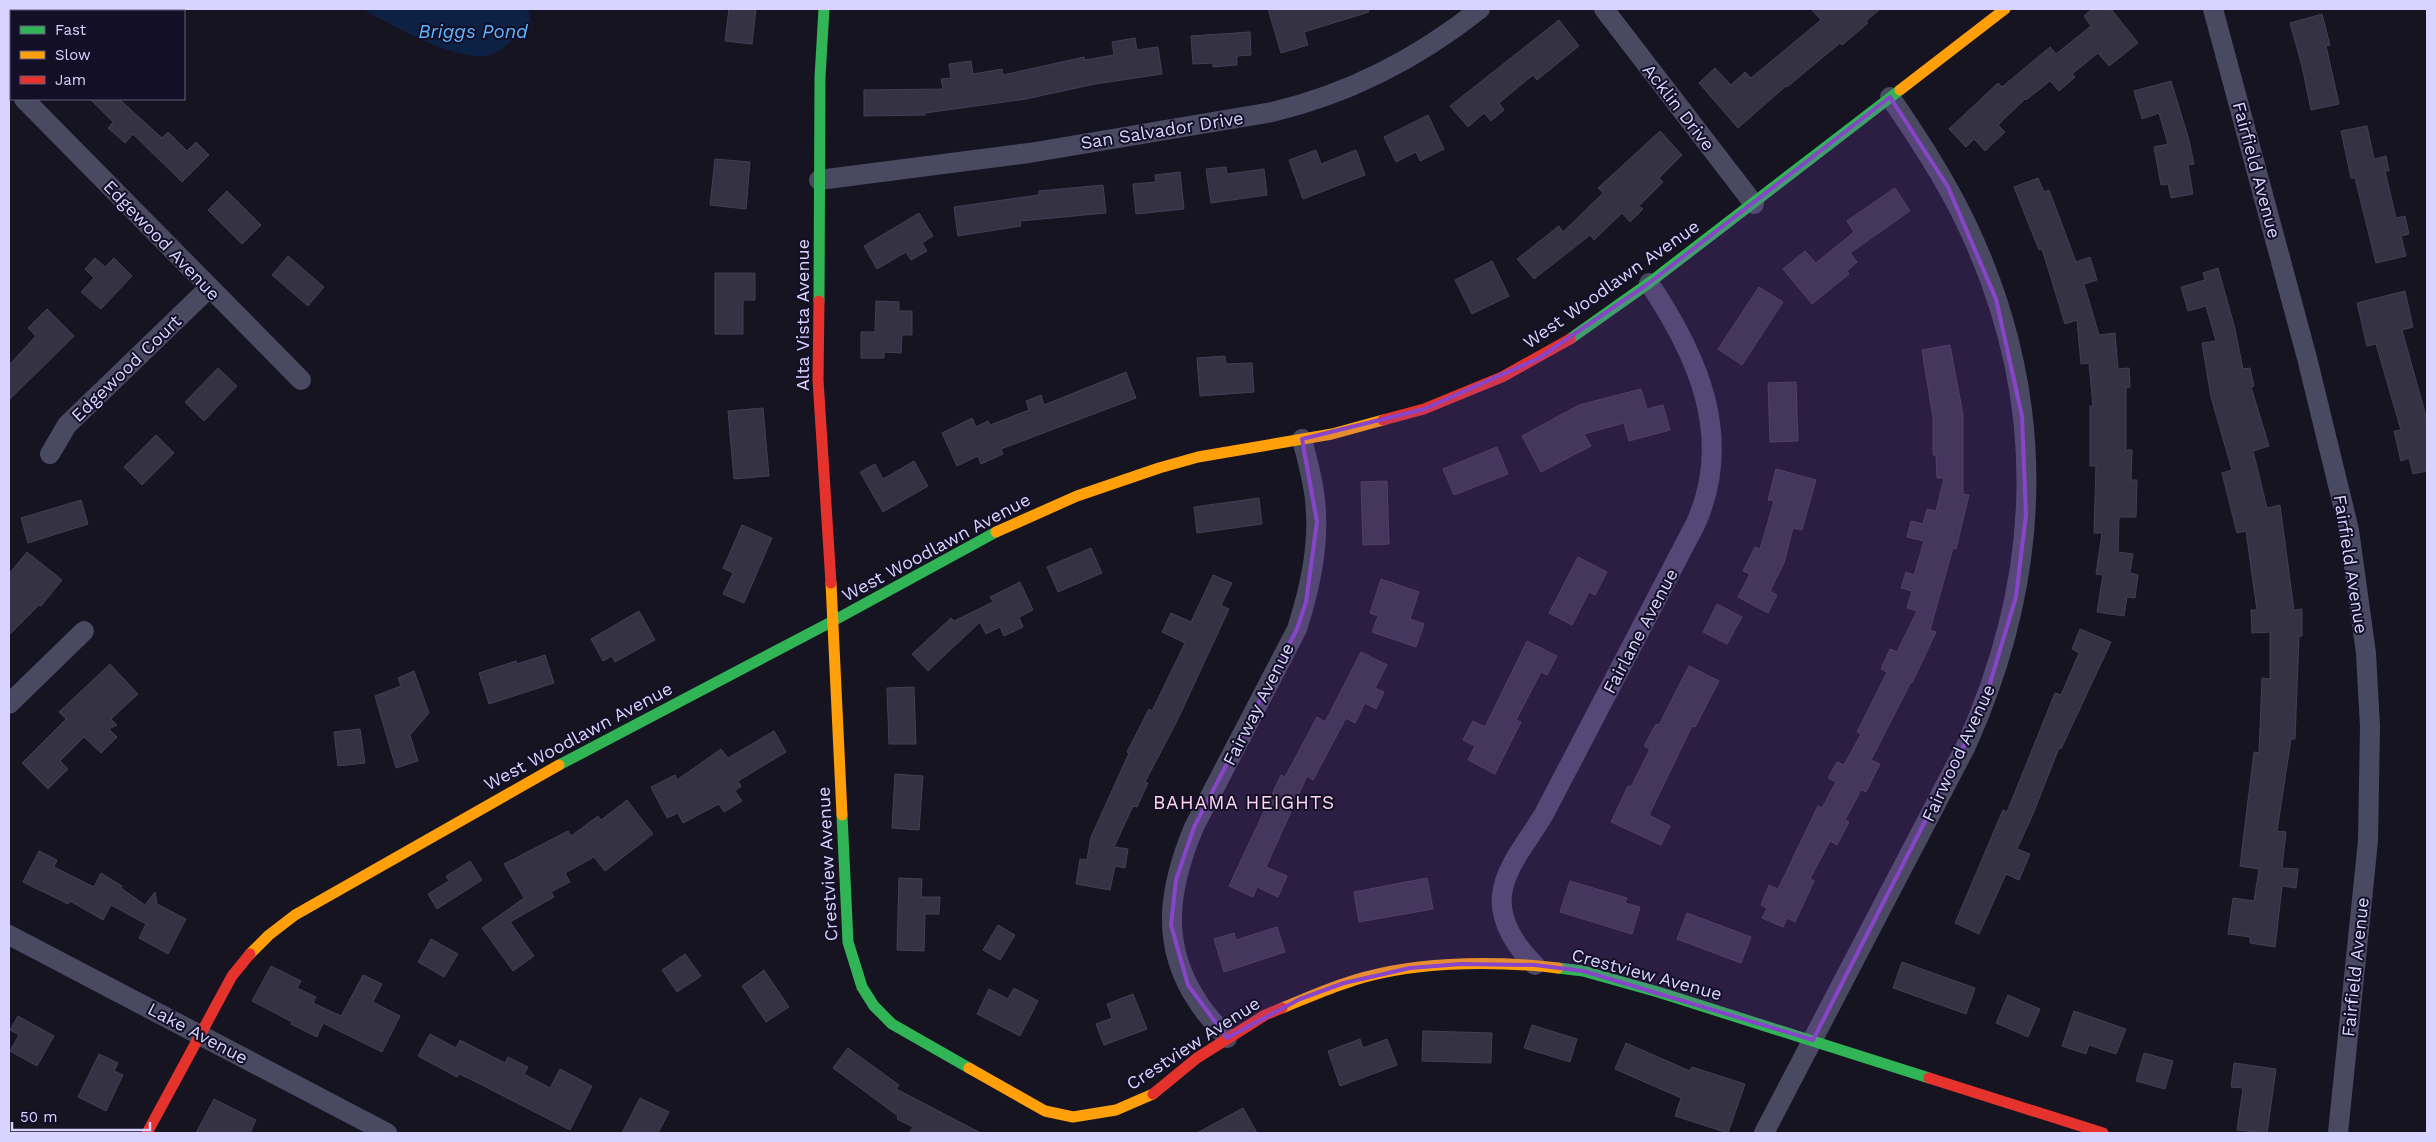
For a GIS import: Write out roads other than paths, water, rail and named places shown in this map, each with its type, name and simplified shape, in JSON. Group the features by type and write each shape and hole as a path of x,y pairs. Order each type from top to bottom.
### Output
{"street":[{"name":"Alta Vista Avenue","path":"824,9 820,77 818,380 833,621"},
{"name":"San Salvador Drive","path":"819,180 1029,153 1272,112 1309,103 1340,92 1394,66 1432,43 1480,9"},
{"name":"Acklin Drive","path":"1604,9 1754,204"},
{"name":"West Woodlawn Avenue","path":"147,1133 200,1034 245,958 261,941 295,915 537,777 833,621 983,538 1077,496 1198,457 1332,434 1424,410 1486,384 1539,358 1575,336 1649,283 2005,9"},
{"name":"Fairfield Avenue","path":"2213,9 2307,358 2349,530 2366,653 2370,727 2368,840 2338,1133"},
{"name":"Fairwood Avenue","path":"1764,1133 1966,746 1982,710 1996,673 2014,606 2026,515 2027,478 2022,416 2010,352 1996,299 1983,260 1948,187 1890,97"},
{"name":"Edgewood Avenue","path":"25,100 301,380"},
{"name":"Fairlane Avenue","path":"1535,965 1515,941 1506,920 1502,896 1507,876 1542,817 1696,523 1710,484 1714,443 1710,416 1691,357 1671,315 1649,283"},
{"name":"Edgewood Court","path":"50,454 67,425 209,288"},
{"name":"Fairway Avenue","path":"1226,1038 1198,1003 1180,966 1171,925 1172,904 1183,853 1194,827 1297,629 1306,602 1312,574 1317,522 1314,492 1302,440"},
{"name":"Crestview Avenue","path":"833,621 848,942 855,975 870,1003 892,1024 1045,1111 1073,1117 1097,1114 1137,1102 1156,1092 1197,1058 1226,1038 1266,1015 1300,999 1344,983 1377,974 1461,964 1535,965 1583,971 1812,1040 2104,1133"},
{"path":"9,704 84,631"},
{"name":"Lake Avenue","path":"9,935 386,1133"}],"water":[{"name":"Briggs Pond","path":"362,9 528,9 531,25 494,53 476,56 460,54 424,41"}],"district":[{"name":"BAHAMA HEIGHTS","path":"1244,802"}]}
